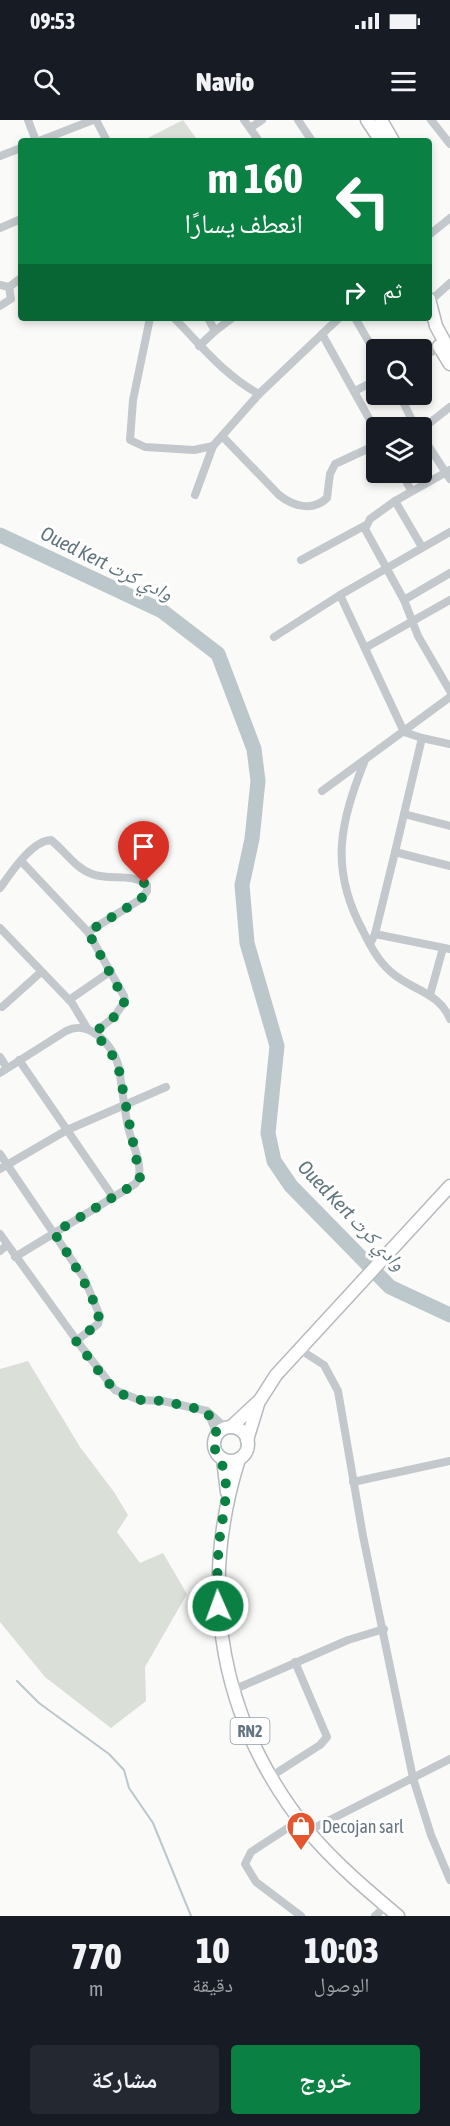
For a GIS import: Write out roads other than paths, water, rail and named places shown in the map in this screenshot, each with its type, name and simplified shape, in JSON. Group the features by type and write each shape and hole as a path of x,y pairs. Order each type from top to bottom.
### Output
{"main road":[{"path":"367,120 379,138"},
{"path":"381,120 391,138"},
{"path":"432,312 450,364"},
{"path":"428,321 445,350"},
{"name":"RN2","path":"398,1916 336,1862 308,1831 270,1777 233,1690 219,1626 217,1587 219,1545 227,1496 239,1459 246,1451 260,1400 276,1375 450,1186"},
{"name":"RN2","path":"227,1496 223,1459 215,1450 225,1430 260,1400"},
{"path":"225,1430 242,1431 248,1440"},
{"path":"223,1459 239,1459"}],"street":[{"path":"28,120 36,138"},
{"path":"45,138 93,120 105,138"},
{"path":"244,120 257,138"},
{"path":"250,128 262,120"},
{"path":"298,120 310,138"},
{"path":"431,120 450,144"},
{"path":"63,131 66,138"},
{"path":"0,156 18,149"},
{"path":"432,232 450,218"},
{"path":"0,228 18,220"},
{"path":"0,285 9,287 18,280"},
{"path":"432,298 450,283"},
{"path":"0,306 11,299 9,287"},
{"path":"149,321 133,400 130,440 145,447 194,450 213,446"},
{"path":"177,321 238,383 259,394"},
{"path":"210,321 215,331"},
{"path":"199,346 228,321"},
{"path":"195,495 213,446 259,394 336,321"},
{"path":"357,321 367,339"},
{"path":"322,334 369,417"},
{"path":"355,391 366,385"},
{"path":"432,418 450,407"},
{"path":"223,437 287,502 307,507 327,498 330,474 335,464 366,450"},
{"path":"301,560 366,525 411,490 449,474 432,450"},
{"path":"407,483 411,490"},
{"path":"395,501 422,547"},
{"path":"366,525 404,600 411,621 450,691"},
{"path":"274,637 386,567 450,532"},
{"path":"404,600 450,573"},
{"path":"340,595 404,732 422,738 448,742"},
{"path":"365,648 450,600"},
{"path":"322,791 450,697"},
{"path":"370,944 375,934 422,738"},
{"path":"365,760 344,816 340,844 348,898 370,944 392,973 430,995 445,1008 450,1019"},
{"path":"404,814 450,826"},
{"path":"0,888 22,861 40,844 51,840 90,874 113,879 132,877 147,885 147,891 141,899 88,932"},
{"path":"395,852 450,866"},
{"path":"22,861 88,932 111,971 125,1001 114,1017 94,1033"},
{"path":"0,928 69,1000 87,1028 108,1048 118,1065 140,1178 135,1184 15,1257"},
{"path":"375,934 447,949 430,995"},
{"path":"69,1000 111,971"},
{"path":"2,1007 41,972"},
{"path":"0,1073 74,1027 87,1028"},
{"path":"0,1058 8,1068"},
{"path":"19,1060 113,1197"},
{"path":"4,1167 67,1130 166,1086"},
{"path":"0,1154 4,1167 54,1233 84,1278 100,1316 98,1324 76,1341"},
{"path":"0,1234 107,1382 121,1394 139,1400 163,1401 207,1411 225,1430"},
{"path":"0,1251 7,1245"},
{"path":"300,1349 324,1365 335,1382 413,1778 431,1835 450,1880"},
{"path":"353,1482 450,1461"},
{"path":"233,1690 348,1640 384,1629"},
{"path":"270,1777 320,1745 327,1737 295,1662"},
{"path":"308,1831 450,1760"},
{"path":"300,1820 251,1852 245,1863 256,1882 301,1916"},
{"path":"375,1916 386,1906"}],"waterway":[{"name":"Oued Kert وادي كرت","path":"0,535 162,611 218,654 254,749 258,781 252,839 242,885 247,943 277,1046 268,1133 274,1161 291,1186 390,1287 450,1315"},
{"path":"17,1681 39,1703 109,1754 124,1770 129,1788 153,1823 191,1916"}],"place":[{"name":"Decojan sarl","path":"301,1852"}]}
